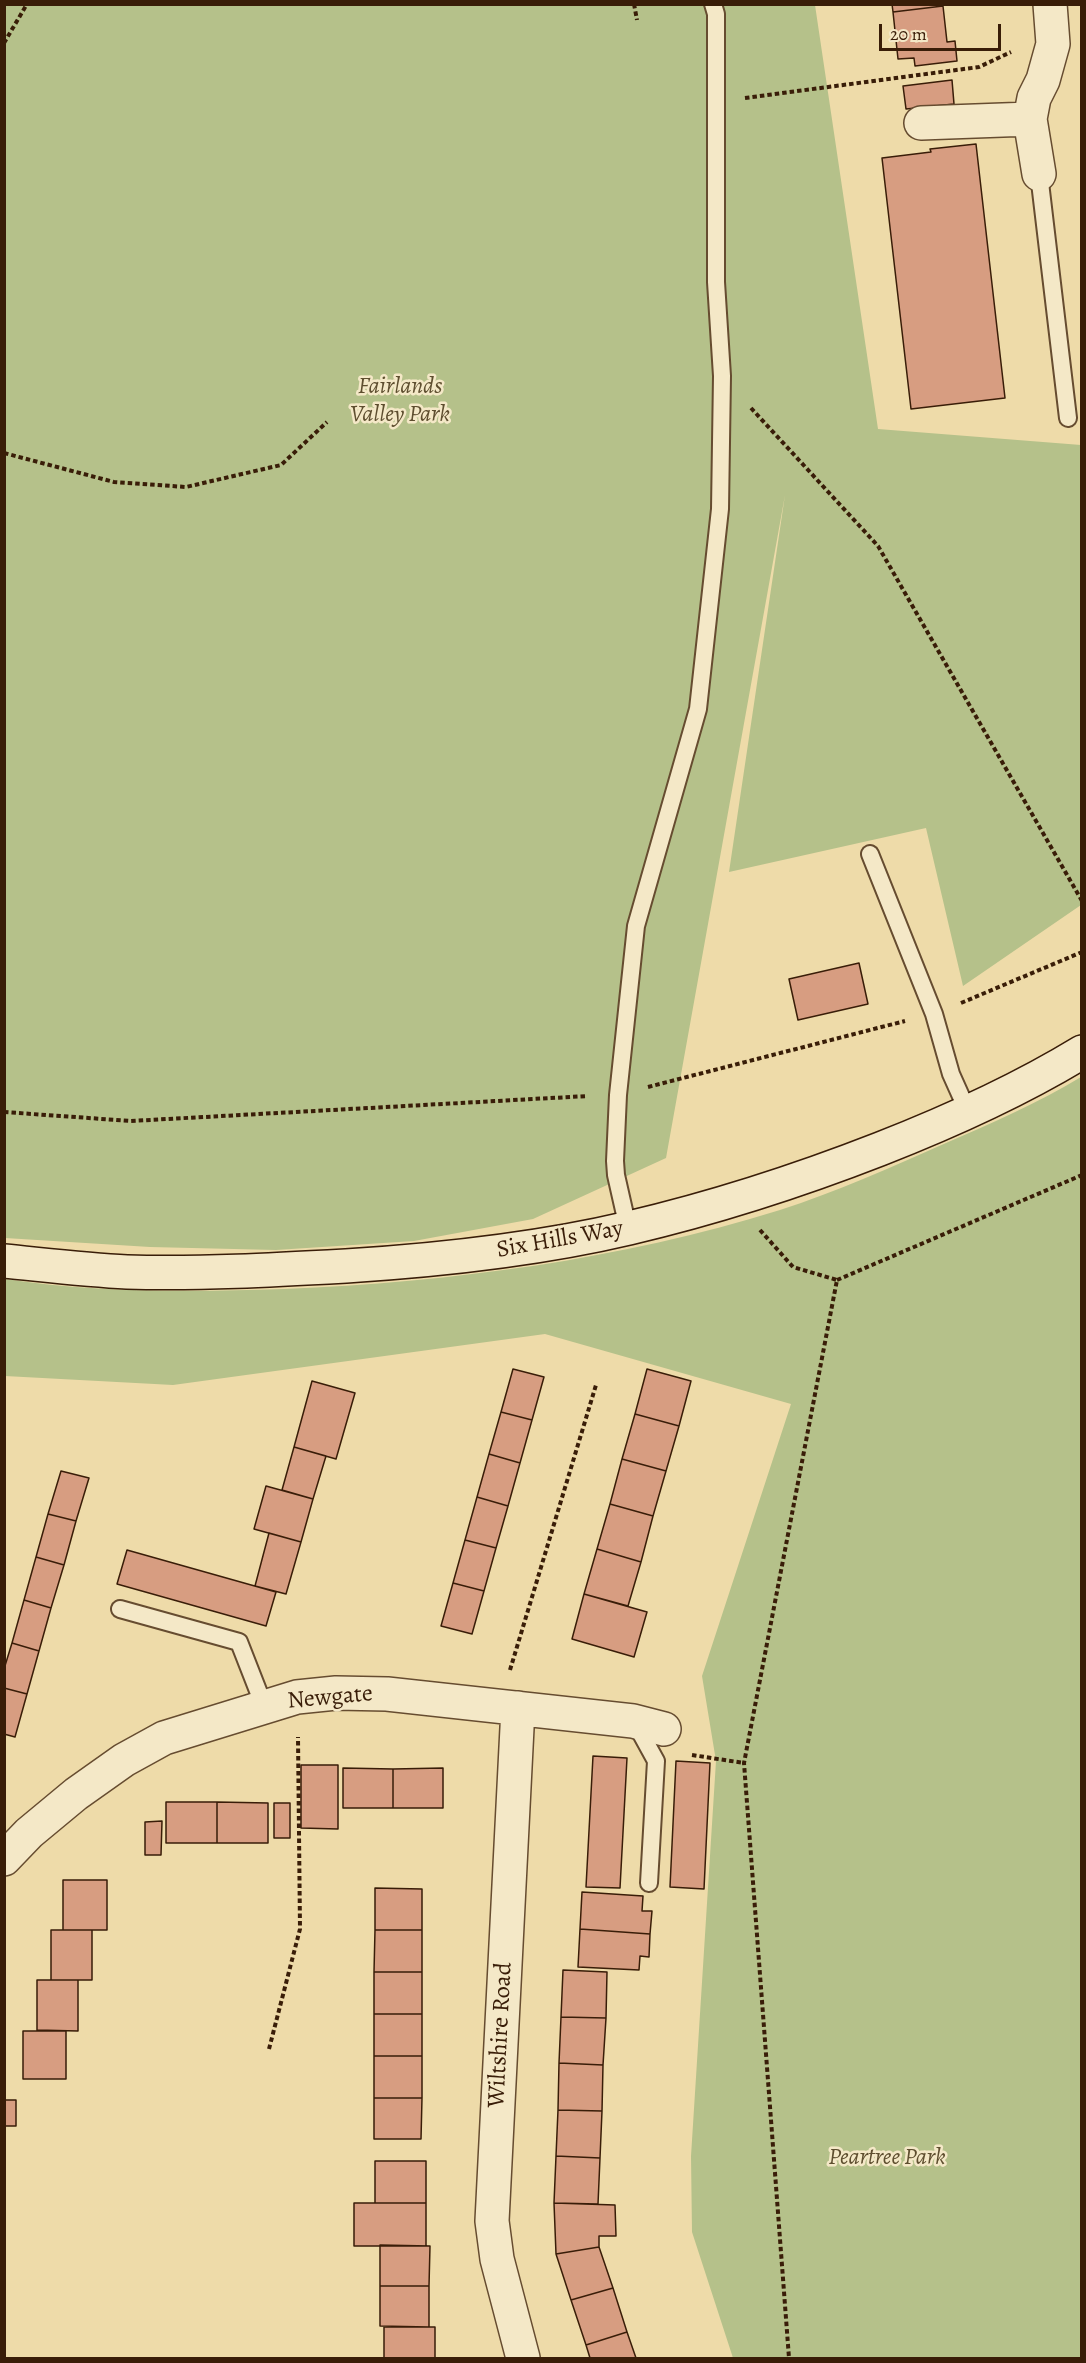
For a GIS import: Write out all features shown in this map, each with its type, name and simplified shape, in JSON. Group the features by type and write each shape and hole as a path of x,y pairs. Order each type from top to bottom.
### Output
{"street":[{"path":"1039,174 1030,119 1034,98 1043,80 1053,44 1051,16"},
{"path":"921,123 1030,119"},
{"name":"Six Hills Way","path":"4,1261 124,1272 194,1272 292,1269 437,1259 528,1248 628,1228 734,1200 818,1173 968,1112 1082,1053"},
{"name":"Newgate","path":"4,1859 44,1820 124,1760 164,1738 297,1697 336,1693 387,1694 649,1725"},
{"name":"Wiltshire Road","path":"509,1707 492,2221 497,2259 523,2358"}],"lane":[{"path":"628,1228 616,1176 618,1095 636,926 698,709 720,509 722,376 716,282 717,101 716,14 713,4"},
{"path":"1039,174 1068,418"},
{"path":"870,854 934,1014 951,1074 968,1112"},
{"path":"120,1609 239,1642 264,1706"},
{"path":"649,1725 656,1761 649,1883"}],"path":[{"path":"4,43 27,4"},
{"path":"634,4 636,20"},
{"path":"717,101 979,67 1029,43 1051,16"},
{"path":"722,376 878,546 1082,901"},
{"path":"4,453 114,482 186,487 281,465 327,423"},
{"path":"4,1112 131,1121 618,1095 934,1014 1082,952"},
{"path":"734,1200 793,1267 837,1280 1082,1175"},
{"path":"789,2358 744,1763 837,1280"},
{"path":"509,1707 596,1385"},
{"path":"269,2049 300,1929 297,1697"},
{"path":"649,1725 683,1753 744,1763"}],"green space":[{"name":"Fairlands Valley Park","path":"4,5 815,5 878,429 1081,445 1081,905 963,986 926,828 729,872 785,495 666,1158 533,1219 414,1241 276,1250 150,1247 5,1238"},
{"name":"Peartree Park","path":"1081,1077 1081,2358 733,2358 692,2232 691,2156 716,1761 702,1676 791,1404 545,1334 173,1385 5,1376 5,1279 109,1289 214,1291 284,1289 409,1281 535,1266 597,1255 720,1227 822,1195 998,1120"}],"building":[{"path":"892,4 943,4 943,6 893,12"},
{"path":"943,6 947,42 955,41 957,61 915,66 914,58 898,59 893,12"},
{"path":"952,80 954,104 906,109 903,86"},
{"path":"976,144 1005,398 911,409 882,158 931,152 930,149"},
{"path":"859,963 868,1004 798,1020 789,979"},
{"path":"513,1369 544,1377 532,1420 501,1412"},
{"path":"647,1369 691,1381 679,1426 635,1414"},
{"path":"312,1381 355,1393 336,1459 294,1447"},
{"path":"501,1412 532,1420 520,1463 489,1454"},
{"path":"635,1414 679,1426 666,1471 622,1459"},
{"path":"294,1447 326,1456 313,1499 282,1490"},
{"path":"489,1454 520,1463 508,1506 477,1497"},
{"path":"622,1459 666,1471 653,1516 610,1504"},
{"path":"61,1471 89,1478 76,1521 48,1514"},
{"path":"266,1486 313,1499 301,1542 254,1529"},
{"path":"477,1497 508,1506 496,1548 465,1540"},
{"path":"610,1504 653,1516 641,1562 597,1549"},
{"path":"48,1514 76,1521 64,1565 36,1557"},
{"path":"269,1533 301,1542 286,1594 255,1586"},
{"path":"465,1540 496,1548 484,1591 453,1583"},
{"path":"597,1549 641,1562 628,1606 584,1594"},
{"path":"127,1550 276,1592 266,1626 117,1584"},
{"path":"36,1557 64,1565 51,1608 24,1600"},
{"path":"453,1583 484,1591 472,1634 441,1626"},
{"path":"584,1594 647,1612 634,1657 572,1639"},
{"path":"24,1600 51,1608 39,1651 12,1643"},
{"path":"12,1643 39,1651 27,1694 4,1688 4,1669"},
{"path":"4,1688 27,1694 15,1737 4,1734"},
{"path":"593,1756 627,1758 620,1888 586,1887"},
{"path":"676,1761 710,1763 704,1889 670,1887"},
{"path":"301,1765 338,1765 338,1829 301,1828"},
{"path":"343,1768 393,1769 393,1808 343,1808"},
{"path":"443,1768 443,1808 393,1808 393,1769"},
{"path":"166,1802 217,1802 217,1843 166,1843"},
{"path":"217,1802 268,1803 268,1843 217,1843"},
{"path":"274,1803 290,1803 290,1838 274,1838"},
{"path":"162,1821 161,1855 145,1855 145,1822"},
{"path":"63,1880 107,1880 107,1930 63,1930"},
{"path":"375,1888 422,1889 422,1930 375,1930"},
{"path":"582,1892 643,1896 642,1911 652,1911 650,1934 580,1929"},
{"path":"580,1929 650,1934 649,1957 640,1956 639,1970 578,1967"},
{"path":"51,1930 92,1930 92,1980 51,1980"},
{"path":"375,1930 422,1930 422,1972 374,1972"},
{"path":"563,1970 607,1972 606,2018 561,2017"},
{"path":"374,1972 422,1972 422,2014 374,2014"},
{"path":"37,1980 78,1980 78,2031 37,2030"},
{"path":"374,2014 422,2014 422,2056 374,2056"},
{"path":"561,2017 606,2018 603,2065 559,2063"},
{"path":"23,2031 66,2031 66,2079 23,2079"},
{"path":"374,2056 422,2056 422,2098 374,2098"},
{"path":"559,2063 603,2065 602,2111 558,2110"},
{"path":"374,2098 422,2098 421,2139 374,2139"},
{"path":"4,2100 16,2100 16,2126 4,2126"},
{"path":"558,2110 602,2111 600,2158 556,2156"},
{"path":"556,2156 600,2158 598,2204 554,2203"},
{"path":"375,2161 426,2161 426,2203 375,2203"},
{"path":"354,2203 426,2203 426,2246 354,2246"},
{"path":"554,2203 615,2205 616,2236 599,2236 599,2247 556,2254"},
{"path":"380,2245 430,2246 429,2286 380,2286"},
{"path":"599,2247 613,2288 571,2300 556,2254"},
{"path":"380,2286 429,2286 429,2327 380,2326"},
{"path":"613,2288 627,2332 586,2345 571,2300"},
{"path":"384,2327 435,2327 435,2358 384,2358"},
{"path":"627,2332 636,2358 590,2358 586,2345"}]}
